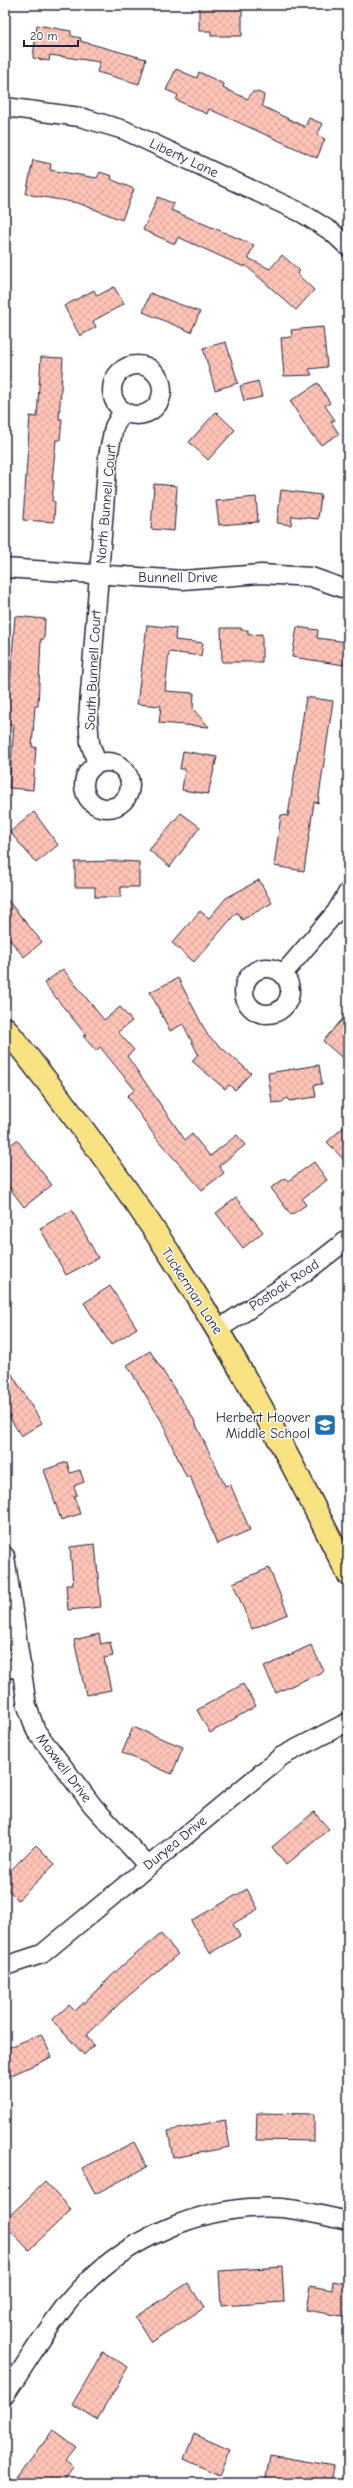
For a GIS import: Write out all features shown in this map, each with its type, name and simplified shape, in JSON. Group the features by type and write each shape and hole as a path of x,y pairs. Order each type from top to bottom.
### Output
{"main road":[{"name":"Tuckerman Lane","path":"5,1028 122,1185 217,1330 295,1469 348,1574"}],"street":[{"name":"Liberty Lane","path":"5,107 80,117 124,130 302,213 332,232 348,247"},
{"name":"North Bunnell Court","path":"99,575 108,456 114,428 123,411"},
{"name":"Bunnell Drive","path":"5,568 183,580 261,574 311,577 348,590"},
{"name":"South Bunnell Court","path":"97,764 90,743 88,719 99,575"},
{"path":"283,974 336,912 348,892"},
{"name":"Postoak Road","path":"217,1330 307,1271 348,1238"},
{"name":"Maxwell Drive","path":"5,1556 13,1668 36,1731 93,1806 147,1865"},
{"name":"Duryea Drive","path":"5,1966 42,1954 147,1865 282,1756 348,1722"},
{"path":"5,2395 70,2300 96,2272 122,2253 159,2231 194,2219 243,2209 283,2208 348,2221"}],"building":[{"path":"199,5 242,5 242,36 211,36 211,31 199,31"},
{"path":"37,25 71,31 71,36 81,38 80,41 146,59 139,84 97,72 100,62 50,55 49,61 33,58"},
{"path":"176,69 197,78 199,72 224,84 223,88 248,99 252,92 258,92 264,95 262,106 305,127 309,118 323,124 317,135 325,139 317,158 209,109 207,114 176,100 178,95 166,90"},
{"path":"33,160 51,164 50,170 97,178 100,172 112,176 111,179 134,189 122,220 78,203 26,194"},
{"path":"158,197 174,204 171,210 254,245 248,258 270,269 282,255 300,271 297,274 314,290 296,310 245,265 244,267 178,237 175,244 143,230"},
{"path":"114,287 124,304 93,321 96,327 80,336 64,306 94,290 97,296"},
{"path":"150,293 200,312 191,332 143,312"},
{"path":"323,327 327,367 309,369 312,375 284,376 281,338 292,337 291,330"},
{"path":"226,342 238,383 215,390 203,348"},
{"path":"41,357 63,358 59,419 62,419 60,440 56,440 52,481 54,481 52,501 55,502 54,522 23,520 30,416 37,417"},
{"path":"258,381 262,397 244,401 240,386"},
{"path":"318,383 330,403 325,406 335,420 331,422 339,434 321,445 314,436 312,436 290,401"},
{"path":"216,412 235,430 208,460 189,442"},
{"path":"154,484 177,486 174,531 151,529"},
{"path":"281,490 321,495 318,519 292,516 291,525 277,523"},
{"path":"256,497 258,522 219,525 216,501"},
{"path":"15,616 45,619 44,639 41,639 38,706 35,706 32,747 36,747 33,790 9,788 14,725 7,725"},
{"path":"147,625 176,628 175,640 203,643 201,656 169,652 165,691 194,693 193,709 209,727 159,723 161,706 137,704"},
{"path":"297,627 318,630 317,638 347,642 344,665 292,657"},
{"path":"221,628 241,628 241,630 248,630 248,635 262,634 262,662 222,662"},
{"path":"306,697 333,701 318,803 314,802 304,871 274,866 281,815 288,816"},
{"path":"183,751 217,757 208,794 182,790 185,769 180,769"},
{"path":"34,812 58,845 36,863 10,832"},
{"path":"181,813 200,827 170,867 149,850"},
{"path":"75,862 139,862 139,887 121,887 121,897 95,897 95,887 75,887"},
{"path":"259,880 272,903 242,920 237,912 194,962 172,943 200,911 209,918 226,898"},
{"path":"5,897 42,942 24,957 5,934"},
{"path":"63,969 104,1020 120,1007 132,1021 118,1032 134,1050 127,1056 185,1140 192,1134 210,1156 237,1135 245,1145 219,1166 224,1173 202,1190 156,1138 127,1096 135,1090 100,1047 96,1051 83,1036 86,1035 44,983"},
{"path":"178,978 208,1036 251,1073 235,1090 229,1085 225,1089 192,1061 198,1054 183,1024 170,1031 150,992"},
{"path":"348,1013 348,1063 323,1041"},
{"path":"319,1065 322,1084 314,1085 316,1097 289,1101 287,1098 282,1102 272,1103 268,1073"},
{"path":"348,1123 348,1164 327,1142"},
{"path":"17,1140 52,1185 24,1207 5,1182 5,1149"},
{"path":"314,1162 327,1180 302,1199 306,1205 291,1215 271,1188 285,1178 288,1181"},
{"path":"236,1198 263,1232 243,1248 216,1213"},
{"path":"72,1210 98,1258 66,1275 40,1228"},
{"path":"110,1286 137,1328 111,1345 84,1303"},
{"path":"150,1351 193,1418 225,1486 230,1484 250,1530 217,1544 190,1476 187,1478 165,1431 167,1430 127,1365"},
{"path":"5,1363 42,1423 21,1436 5,1410"},
{"path":"67,1462 70,1473 80,1470 84,1482 74,1486 77,1495 74,1496 80,1514 61,1520 44,1470"},
{"path":"95,1544 101,1607 68,1610 66,1585 73,1585 70,1547"},
{"path":"269,1568 288,1614 252,1629 233,1583"},
{"path":"99,1634 101,1644 110,1642 113,1656 104,1658 111,1690 86,1695 74,1640"},
{"path":"311,1645 324,1671 276,1693 264,1667"},
{"path":"243,1684 256,1706 210,1733 197,1710"},
{"path":"133,1727 183,1747 172,1774 122,1753"},
{"path":"314,1812 329,1829 286,1865 272,1847"},
{"path":"36,1845 55,1864 18,1900 5,1887 5,1876"},
{"path":"247,1889 258,1909 233,1924 240,1936 210,1953 191,1921"},
{"path":"161,1934 178,1954 120,2003 86,2036 94,2045 84,2055 52,2020 69,2005 75,2011 124,1964"},
{"path":"41,2034 52,2057 5,2078 5,2049"},
{"path":"257,2113 314,2114 314,2141 256,2140"},
{"path":"225,2120 230,2147 173,2158 168,2131"},
{"path":"134,2142 147,2167 95,2194 82,2168"},
{"path":"45,2182 71,2210 29,2250 5,2225 5,2220"},
{"path":"282,2267 284,2302 221,2306 219,2271"},
{"path":"333,2281 348,2284 348,2317 306,2310 310,2286 332,2290"},
{"path":"188,2283 204,2308 151,2342 135,2317"},
{"path":"103,2352 128,2367 97,2420 72,2405"},
{"path":"53,2430 76,2447 65,2461 74,2468 63,2483 26,2483 18,2477"},
{"path":"194,2434 230,2450 219,2475 184,2459"},
{"path":"270,2455 334,2466 331,2483 265,2483"}],"place":[{"name":"Herbert Hoover Middle School","path":"325,1425"}]}
